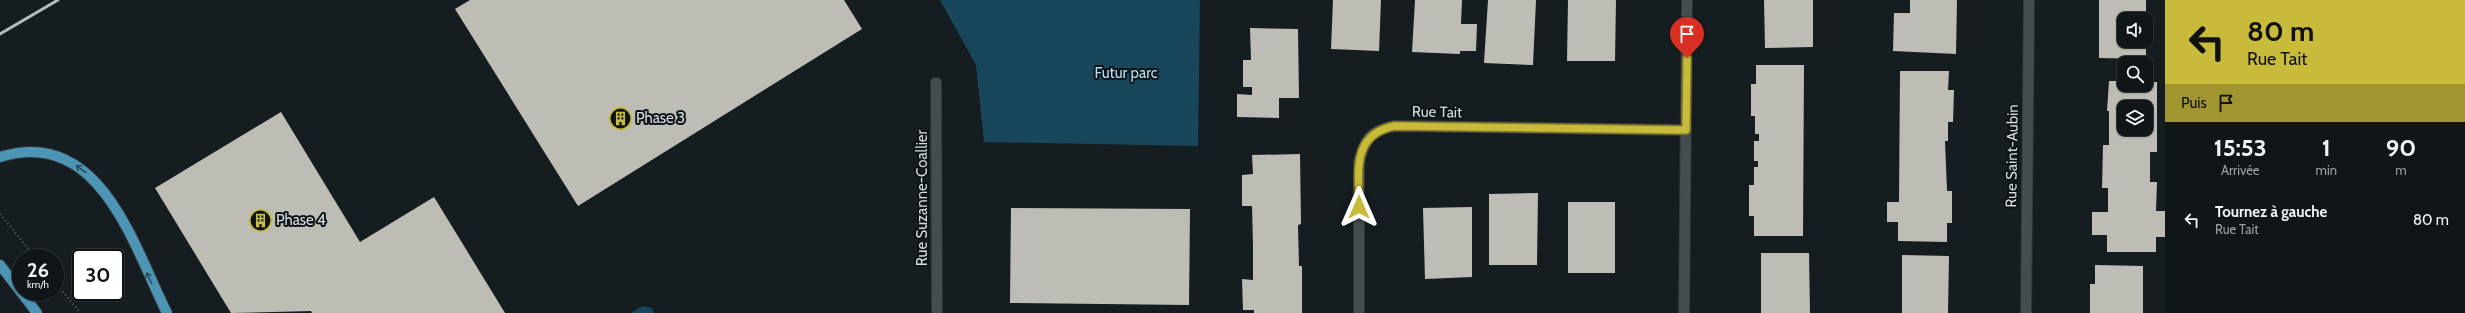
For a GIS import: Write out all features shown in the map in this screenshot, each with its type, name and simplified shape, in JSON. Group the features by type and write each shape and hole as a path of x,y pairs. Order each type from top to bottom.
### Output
{"main road":[{"path":"0,157 20,151 46,152 67,159 86,172 101,186 115,208 167,313"},
{"path":"0,265 12,280"},
{"path":"28,301 37,313"}],"street":[{"path":"1684,313 1687,0"},
{"name":"Rue Saint-Aubin","path":"2026,313 2029,0"},
{"name":"Rue Suzanne-Coallier","path":"936,83 937,313"},
{"name":"Rue Tait","path":"1359,313 1359,162 1363,147 1370,135 1382,129 1394,126 1686,130"}],"path":[{"path":"0,214 29,249"},
{"path":"64,293 80,313"}],"green space":[{"name":"Futur parc","path":"940,0 1200,0 1198,146 984,142 976,65"},
{"path":"642,306 652,308 654,313 631,313"}],"building":[{"name":"Phase 3","path":"470,0 844,0 862,29 578,206 455,9"},
{"path":"1333,0 1381,0 1379,51 1331,49"},
{"path":"1415,0 1462,0 1461,24 1477,24 1476,51 1460,51 1460,54 1412,52"},
{"path":"1488,0 1536,0 1533,65 1484,63"},
{"path":"1568,0 1616,0 1615,61 1567,61"},
{"path":"1764,0 1813,0 1813,47 1765,48"},
{"path":"1910,0 1957,0 1956,54 1893,51 1894,13 1910,13"},
{"path":"2099,0 2146,0 2146,12 2117,12 2117,48 2146,48 2146,56 2117,56 2117,58 2099,58"},
{"path":"1250,28 1298,29 1299,98 1279,98 1279,118 1237,117 1237,94 1252,95 1252,87 1243,87 1243,60 1251,60"},
{"path":"1756,65 1804,65 1803,236 1754,236 1754,216 1749,216 1749,185 1754,185 1754,167 1758,167 1758,161 1754,161 1754,141 1759,141 1759,134 1755,134 1755,116 1751,116 1751,84 1756,84"},
{"path":"1900,71 1949,71 1948,90 1954,90 1953,122 1948,122 1948,141 1945,141 1947,191 1952,191 1952,223 1947,223 1947,242 1898,241 1898,222 1887,222 1887,202 1899,202"},
{"path":"2109,81 2117,81 2117,92 2153,92 2153,82 2157,82 2157,152 2150,152 2150,182 2157,182 2156,211 2165,211 2165,237 2156,237 2156,252 2107,252 2107,235 2092,235 2092,212 2108,212 2108,188 2102,188 2103,145 2109,145 2109,111 2107,111"},
{"name":"Phase 4","path":"281,112 360,242 434,197 505,313 312,313 311,311 231,313 155,188"},
{"path":"1300,154 1301,224 1298,225 1299,266 1302,266 1302,313 1254,313 1254,310 1243,310 1242,279 1253,280 1253,246 1252,206 1242,206 1242,175 1253,174 1252,155"},
{"path":"1538,193 1537,265 1489,265 1489,194"},
{"path":"1568,202 1615,202 1615,273 1568,273"},
{"path":"1472,207 1472,277 1425,279 1423,208"},
{"path":"1011,208 1190,209 1189,305 1010,303"},
{"path":"1761,253 1809,253 1810,313 1761,313"},
{"path":"1902,255 1949,256 1948,313 1902,313"},
{"path":"2095,265 2143,266 2143,313 2090,313 2090,284 2095,284"}],"railway":[{"path":"0,34 58,0"}],"place":[{"name":"Phase 3","path":"621,118"},
{"name":"Phase 4","path":"260,220"}],"route":[{"path":"1359,207 1359,162 1363,147 1370,135 1382,129 1394,126 1686,130 1687,58"}]}
